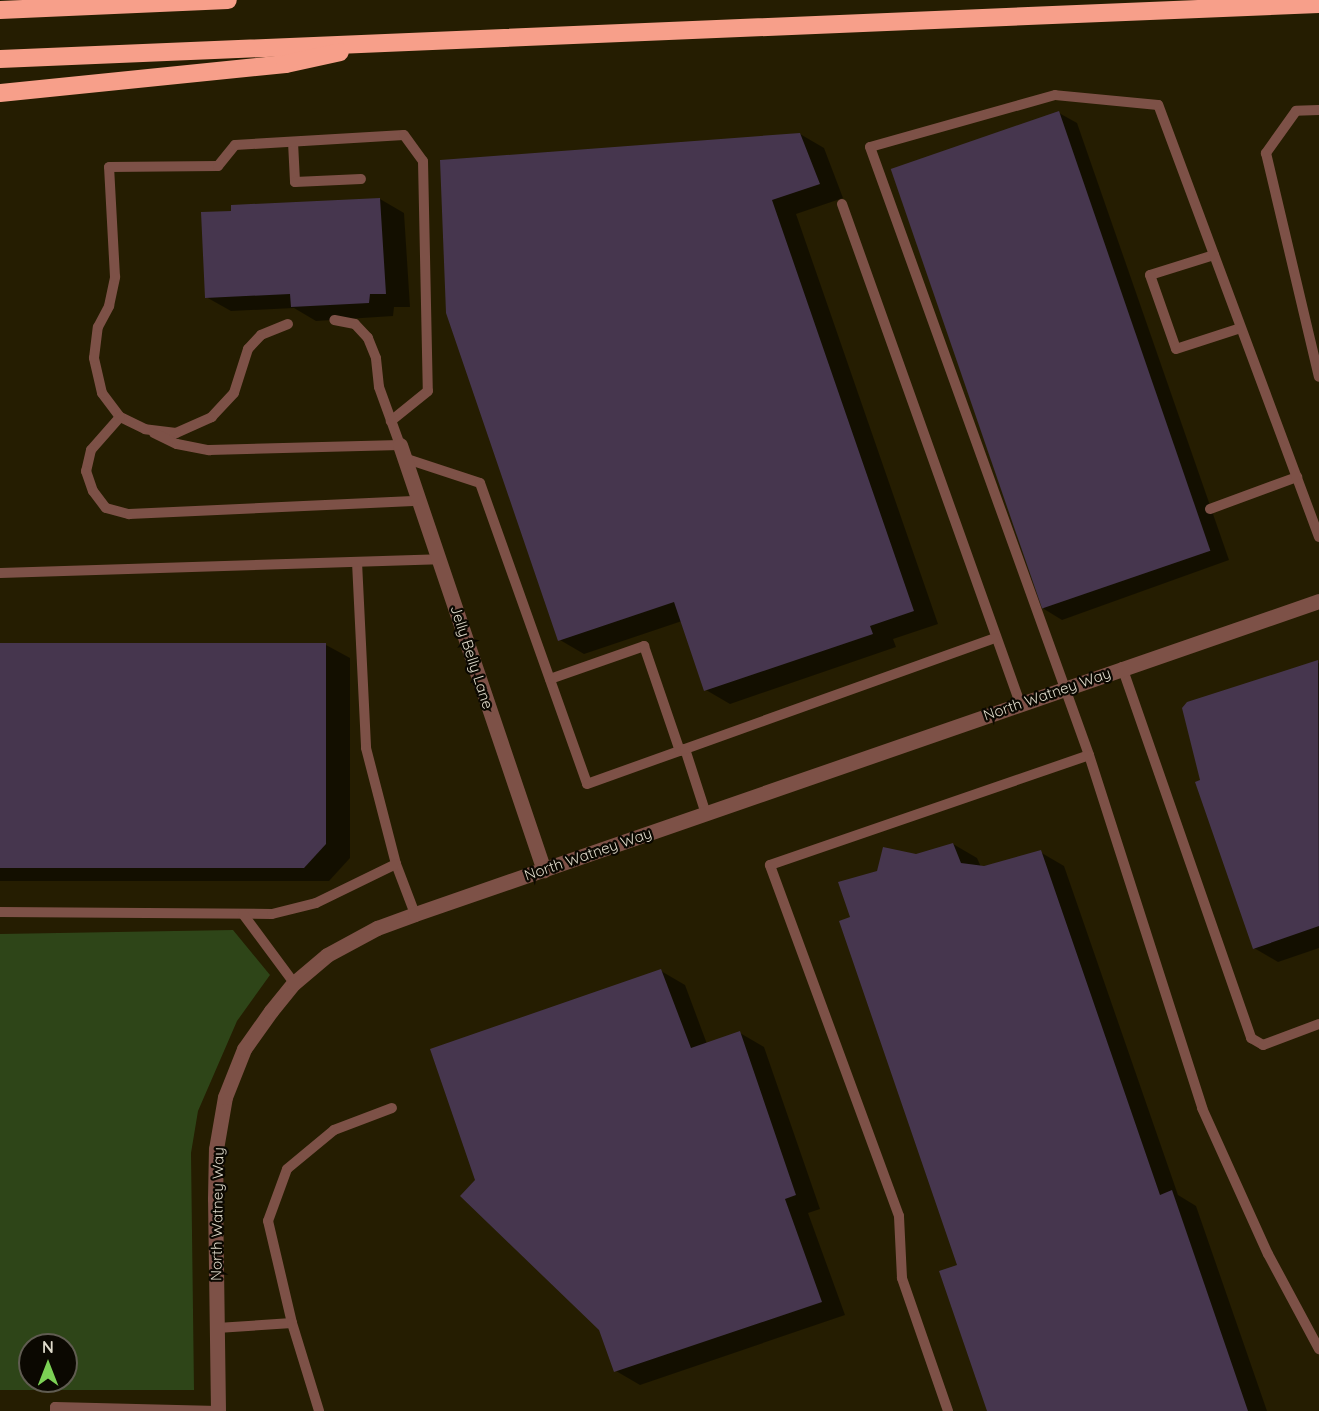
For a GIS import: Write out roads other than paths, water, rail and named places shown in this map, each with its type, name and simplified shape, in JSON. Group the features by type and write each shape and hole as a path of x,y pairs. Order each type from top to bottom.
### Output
{"highway":[{"path":"0,10 228,0"},
{"path":"0,58 1319,4"},
{"path":"0,93 286,64 392,41"}],"street":[{"name":"Jelly Belly Lane","path":"402,451 544,870"},
{"name":"North Watney Way","path":"218,1411 216,1149 225,1097 244,1049 294,983 327,955 377,928 415,914 1122,667 1319,601"}],"lane":[{"path":"1319,537 1158,105 1054,96 870,147 1066,688 1202,1108 1268,1254 1319,1349"},
{"path":"1319,110 1296,111 1266,153 1319,377"},
{"path":"391,421 428,391 423,160 404,135 235,145 218,166 109,167 115,277 109,306 98,327 94,358 102,393 120,417 177,444 209,450 402,451 480,483 587,784 995,638"},
{"path":"293,141 295,182 361,179"},
{"path":"842,204 1020,703"},
{"path":"1214,255 1150,275 1176,349 1241,328"},
{"path":"334,320 355,324 368,338 391,421 402,451"},
{"path":"145,429 176,433 212,417 234,393 248,349 261,335 288,324"},
{"path":"120,417 91,450 86,471 93,491 106,508 129,514 419,501"},
{"path":"1210,509 1297,477"},
{"path":"0,573 439,559"},
{"path":"357,562 366,748 396,864 415,914"},
{"path":"550,679 644,646 706,814"},
{"path":"1122,667 1251,1038 1263,1045 1319,1024"},
{"path":"948,1411 902,1278 899,1216 770,865 1089,755"},
{"path":"0,912 272,914 316,903 396,864"},
{"path":"243,914 294,983"},
{"path":"319,1411 292,1323 268,1221 287,1169 334,1130 392,1108"},
{"path":"217,1328 292,1323"},
{"path":"55,1411 55,1407 218,1411"}]}
